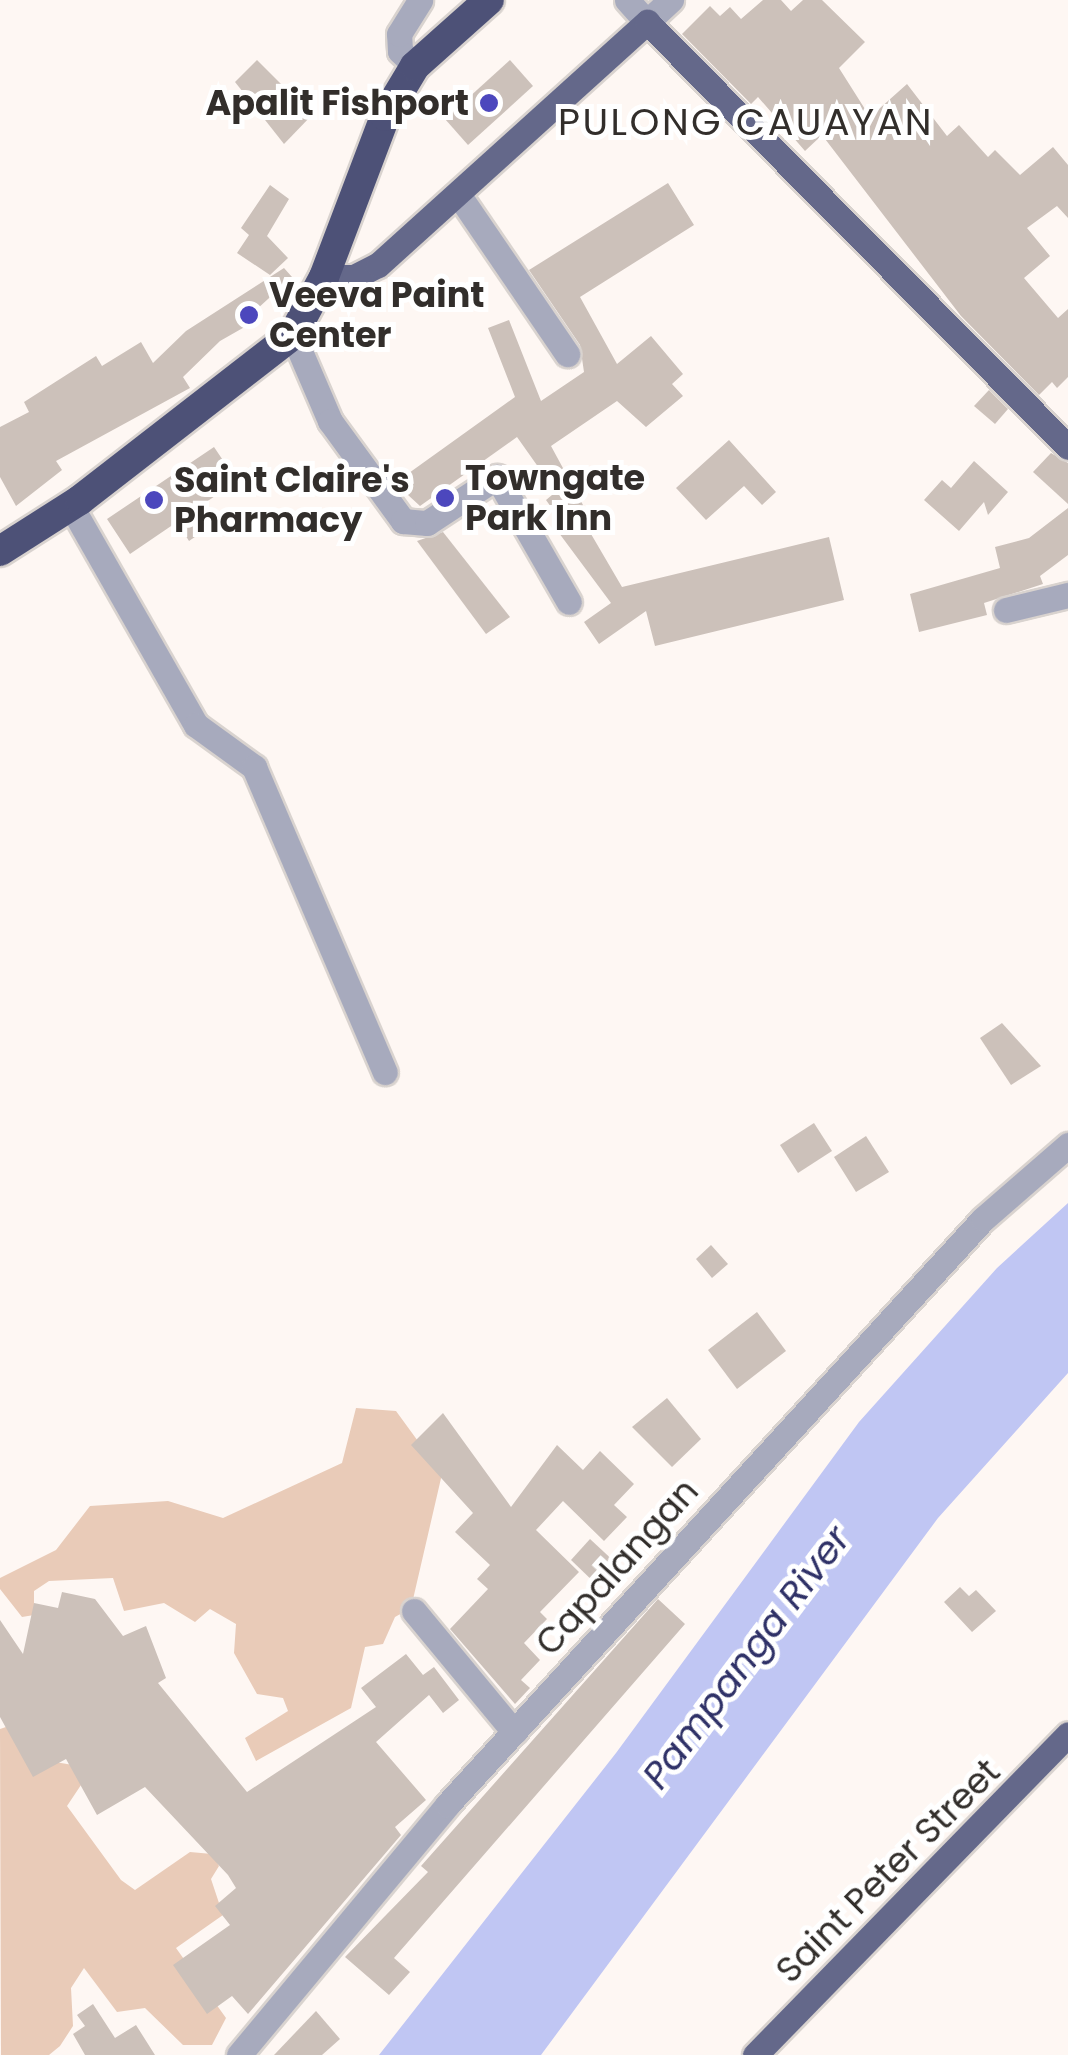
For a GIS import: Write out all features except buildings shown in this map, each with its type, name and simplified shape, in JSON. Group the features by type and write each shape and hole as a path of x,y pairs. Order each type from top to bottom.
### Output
{"highway":[{"path":"0,551 71,506 292,334 324,277 385,116 414,66 488,0"}],"main road":[{"path":"324,277 354,277 378,265 647,22 1068,447"},
{"name":"Saint Peter Street","path":"755,2055 1068,1734"}],"street":[{"path":"414,66 400,51 399,34 420,0"},
{"path":"627,0 647,22 671,0"},
{"path":"458,194 567,354"},
{"path":"292,334 330,421 404,521 427,523 498,477 569,602"},
{"path":"71,506 196,725 254,767 385,1072"},
{"path":"1006,610 1068,595"},
{"name":"Capalangan","path":"239,2055 514,1732 970,1233 1068,1145"},
{"path":"414,1611 514,1732"}],"shaded area":[{"path":"356,1408 396,1411 442,1474 411,1608 395,1617 383,1644 365,1647 351,1708 256,1761 245,1738 288,1711 283,1698 257,1694 234,1653 236,1624 210,1609 195,1622 164,1603 124,1611 113,1578 49,1581 34,1591 34,1615 22,1617 0,1589 0,1578 56,1550 90,1506 168,1501 223,1518 342,1463"},
{"path":"12,1725 49,1761 73,1765 81,1785 67,1806 121,1880 135,1890 190,1852 212,1854 219,1866 211,1879 223,1915 176,1948 226,2018 212,2045 183,2045 145,2008 117,2012 84,1968 71,1988 73,2026 60,2046 49,2055 1,2055 0,1729"}],"water":[{"name":"Pampanga River","path":"1068,1203 1068,1373 938,1518 541,2055 379,2055 616,1753 859,1422 997,1268"}],"place":[{"name":"Apalit Fishport","path":"489,103"},
{"name":"Veeva Paint Center","path":"249,315"},
{"name":"Towngate Park Inn","path":"445,498"},
{"name":"Saint Claire's Pharmacy","path":"154,500"}],"district":[{"name":"PULONG CAUAYAN","path":"746,122"}]}
